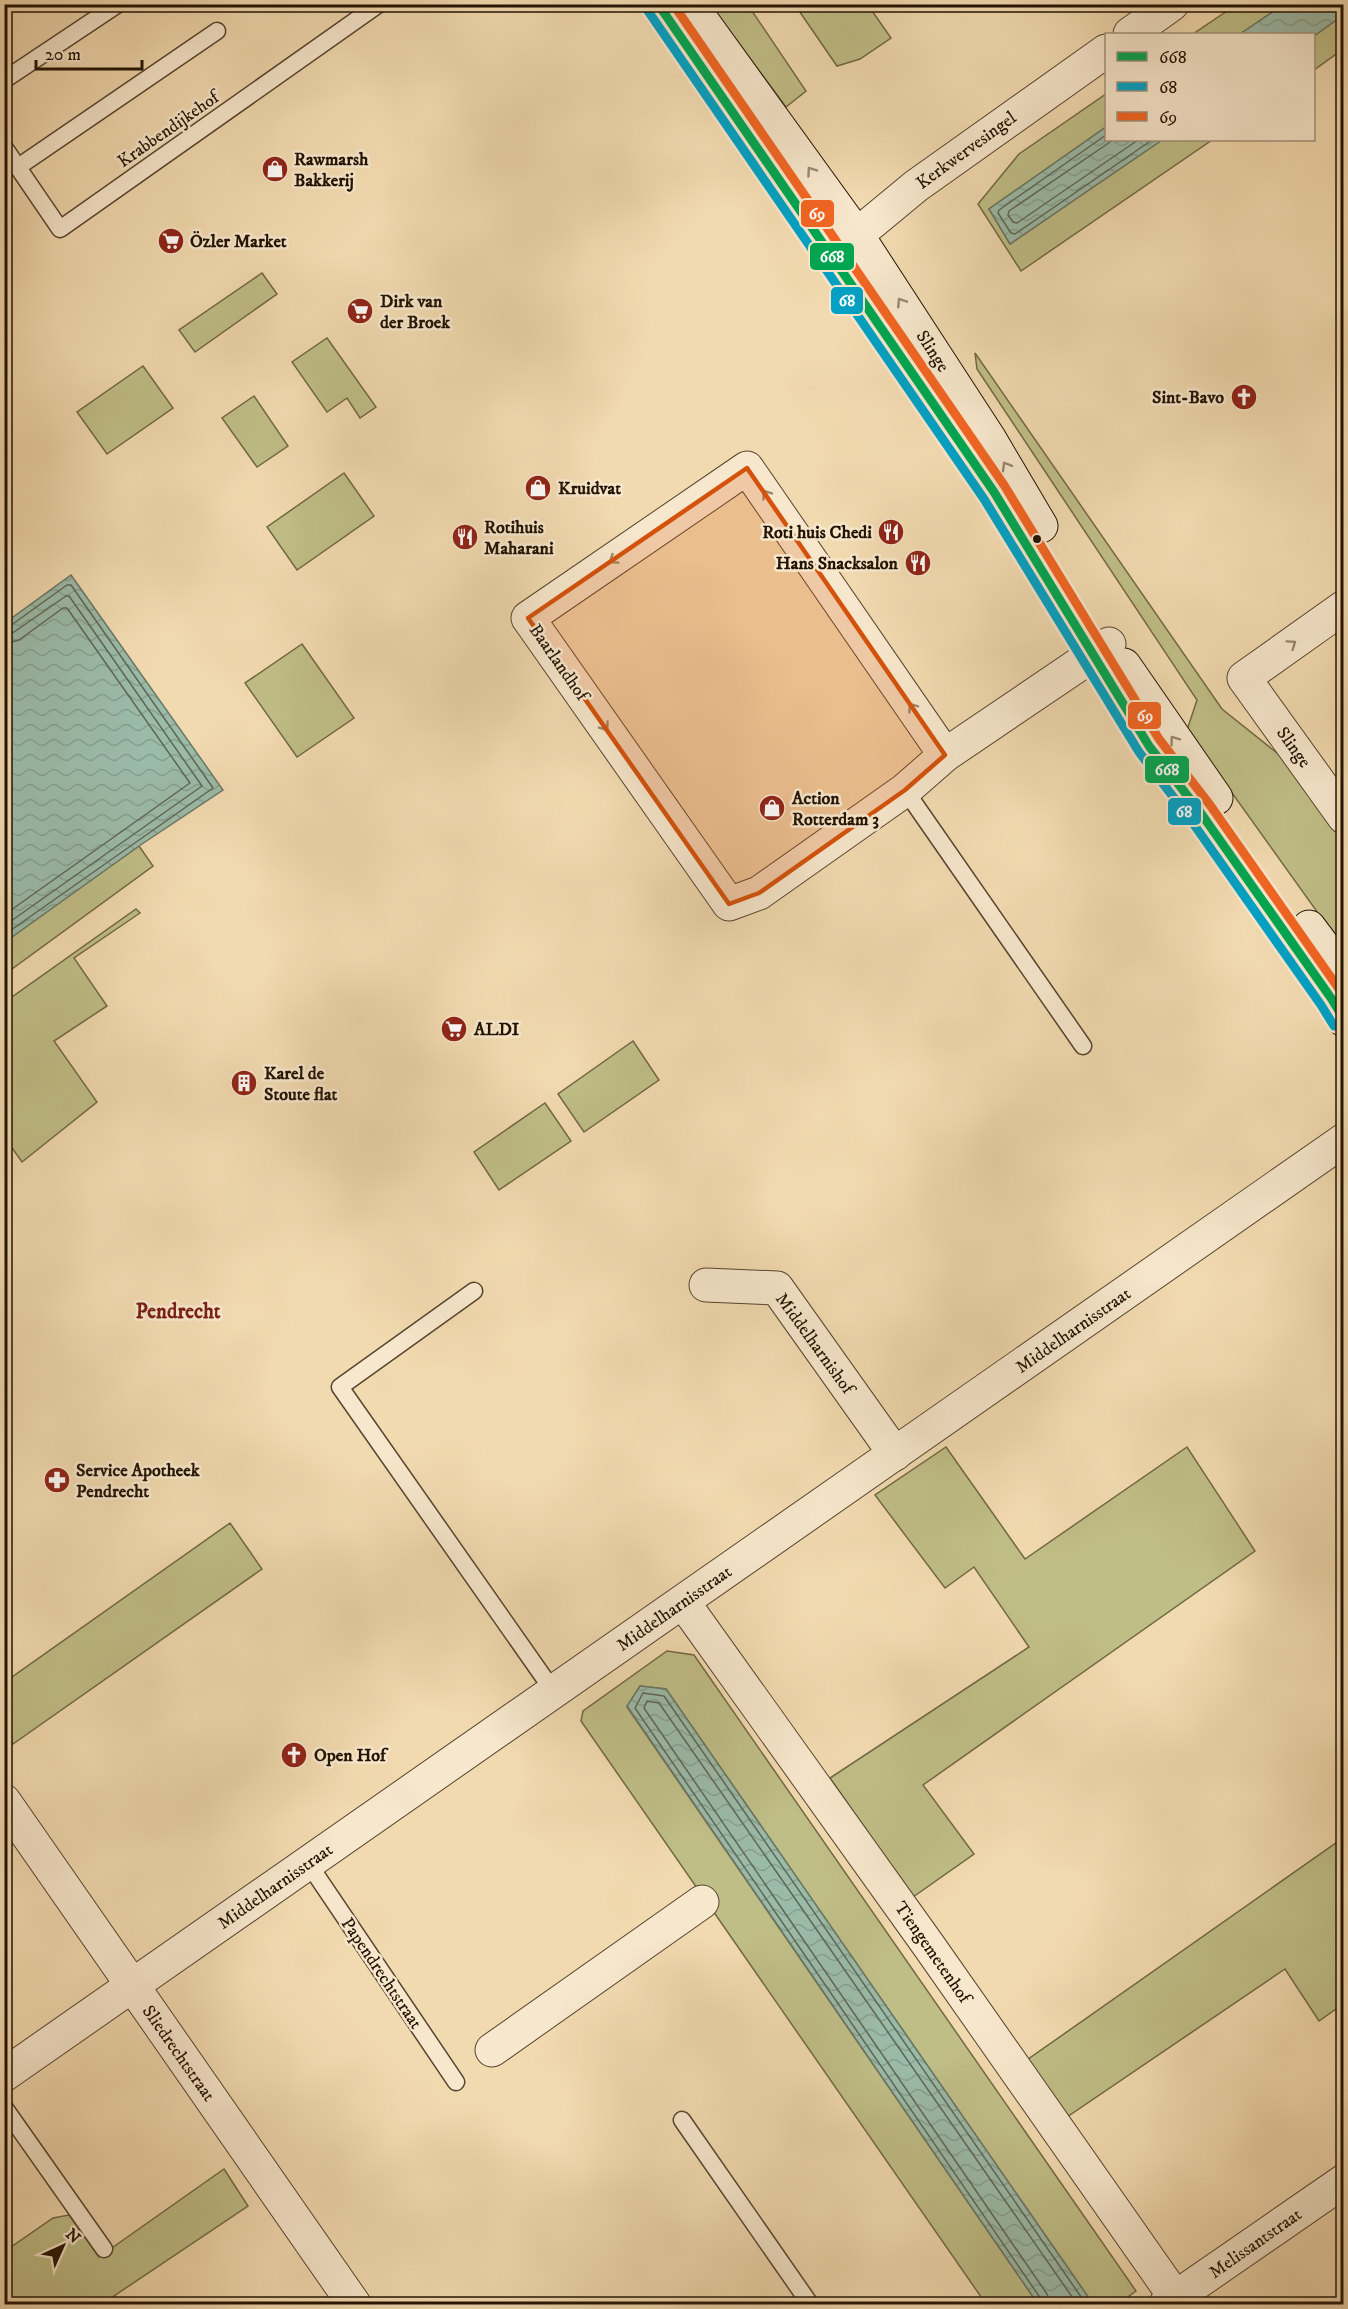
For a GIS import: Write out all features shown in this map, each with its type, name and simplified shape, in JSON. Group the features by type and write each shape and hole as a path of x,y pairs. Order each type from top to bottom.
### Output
{"street":[{"name":"Slinge","path":"658,4 1101,650 1176,742 1344,974"},
{"name":"Slinge","path":"690,4 857,235 989,438 1149,746 1200,812 1331,998 1344,1020"},
{"path":"1131,33 1172,4"},
{"name":"Kerkwervesingel","path":"831,256 916,186 1105,52"},
{"name":"Baarlandhof","path":"945,755 747,468 528,618 729,904 759,892 905,790 945,755 1101,650"},
{"name":"Slinge","path":"1344,607 1244,678 1344,817"},
{"name":"Middelharnisstraat","path":"4,2075 1344,1140"},
{"name":"Middelharnishof","path":"706,1285 777,1288 895,1454"},
{"name":"Tiengemetenhof","path":"683,1602 929,1946 1174,2302"},
{"name":"Sliedrechtstraat","path":"4,1801 354,2304"},
{"path":"492,2050 702,1902"},
{"name":"Melissantstraat","path":"1174,2302 1344,2181"}],"lane":[{"path":"4,80 118,4"},
{"name":"Krabbendijkehof","path":"4,147 60,229 379,4"},
{"path":"18,167 217,31"},
{"path":"905,790 1083,1046"},
{"path":"474,1291 340,1387 554,1692"},
{"name":"Papendrechtstraat","path":"308,1863 456,2082"},
{"path":"4,2107 104,2250"},
{"path":"682,2120 810,2304"}],"highlighted area":[{"path":"747,468 945,755 905,790 759,893 729,904 528,618"}],"shaded area":[{"path":"710,5 748,5 806,91 786,107"},
{"path":"795,5 868,5 891,38 860,59 837,66"},
{"path":"1236,5 1283,5 1241,33 1194,33"},
{"path":"1343,15 1343,49 1315,69 1315,35"},
{"path":"1105,95 1105,128 989,209 1010,244 1161,141 1211,141 1021,271 978,204 1019,154"},
{"path":"262,273 277,294 195,352 179,330"},
{"path":"327,338 376,407 360,418 347,398 327,412 292,362"},
{"path":"975,353 1222,709 1287,761 1343,840 1343,948 1187,730 1197,700 977,369"},
{"path":"143,366 173,408 107,454 77,412"},
{"path":"254,396 288,446 257,467 222,418"},
{"path":"344,473 374,516 297,570 267,527"},
{"path":"302,644 354,718 297,757 245,683"},
{"path":"139,846 153,866 5,974 4,942"},
{"path":"136,909 140,913 74,958 107,1006 54,1041 97,1102 22,1162 5,1138 5,1002"},
{"path":"633,1041 659,1080 584,1132 558,1094"},
{"path":"545,1103 571,1141 499,1190 474,1152"},
{"path":"946,1447 1025,1559 1187,1447 1255,1551 923,1785 974,1854 913,1897 830,1778 1029,1647 974,1567 945,1588 875,1495"},
{"path":"230,1523 262,1569 13,1744 5,1731 5,1682"},
{"path":"667,1651 694,1655 1136,2291 1118,2304 1093,2304 666,1689 640,1686 627,1707 1038,2304 986,2304 581,1721 583,1711"},
{"path":"1343,1838 1343,2004 1319,2021 1285,1969 1064,2119 1024,2062"},
{"path":"224,2169 248,2206 102,2304 5,2304 4,2252 53,2218 69,2215 99,2257"}],"water":[{"path":"1283,5 1343,5 1343,15 1315,35 1315,33 1241,33"},
{"path":"1105,128 1105,141 1161,141 1010,244 989,209"},
{"path":"71,575 223,790 139,846 5,942 5,623"},
{"path":"640,1686 666,1689 1093,2304 1038,2304 627,1706"}],"transit line":[{"name":"668","path":"658,4 994,492 1149,746 1200,812 1344,1019"},
{"name":"69","path":"673,4 1004,485 1159,739 1210,805 1344,996"},
{"name":"68","path":"648,11 984,499 1139,752 1190,819 1334,1026"}],"place":[{"name":"Rawmarsh Bakkerij","path":"275,169"},
{"name":"Özler Market","path":"171,241"},
{"name":"Dirk van der Broek","path":"360,311"},
{"name":"Sint-Bavo","path":"1244,397"},
{"name":"Kruidvat","path":"538,488"},
{"name":"Roti huis Chedi","path":"891,532"},
{"name":"Rotihuis Maharani","path":"465,537"},
{"name":"Hans Snacksalon","path":"918,563"},
{"name":"Action Rotterdam 3","path":"772,808"},
{"name":"ALDI","path":"454,1029"},
{"name":"Karel de Stoute flat","path":"244,1083"},
{"name":"Service Apotheek Pendrecht","path":"57,1480"},
{"name":"Open Hof","path":"294,1755"}],"district":[{"name":"Pendrecht","path":"178,1311"}]}
